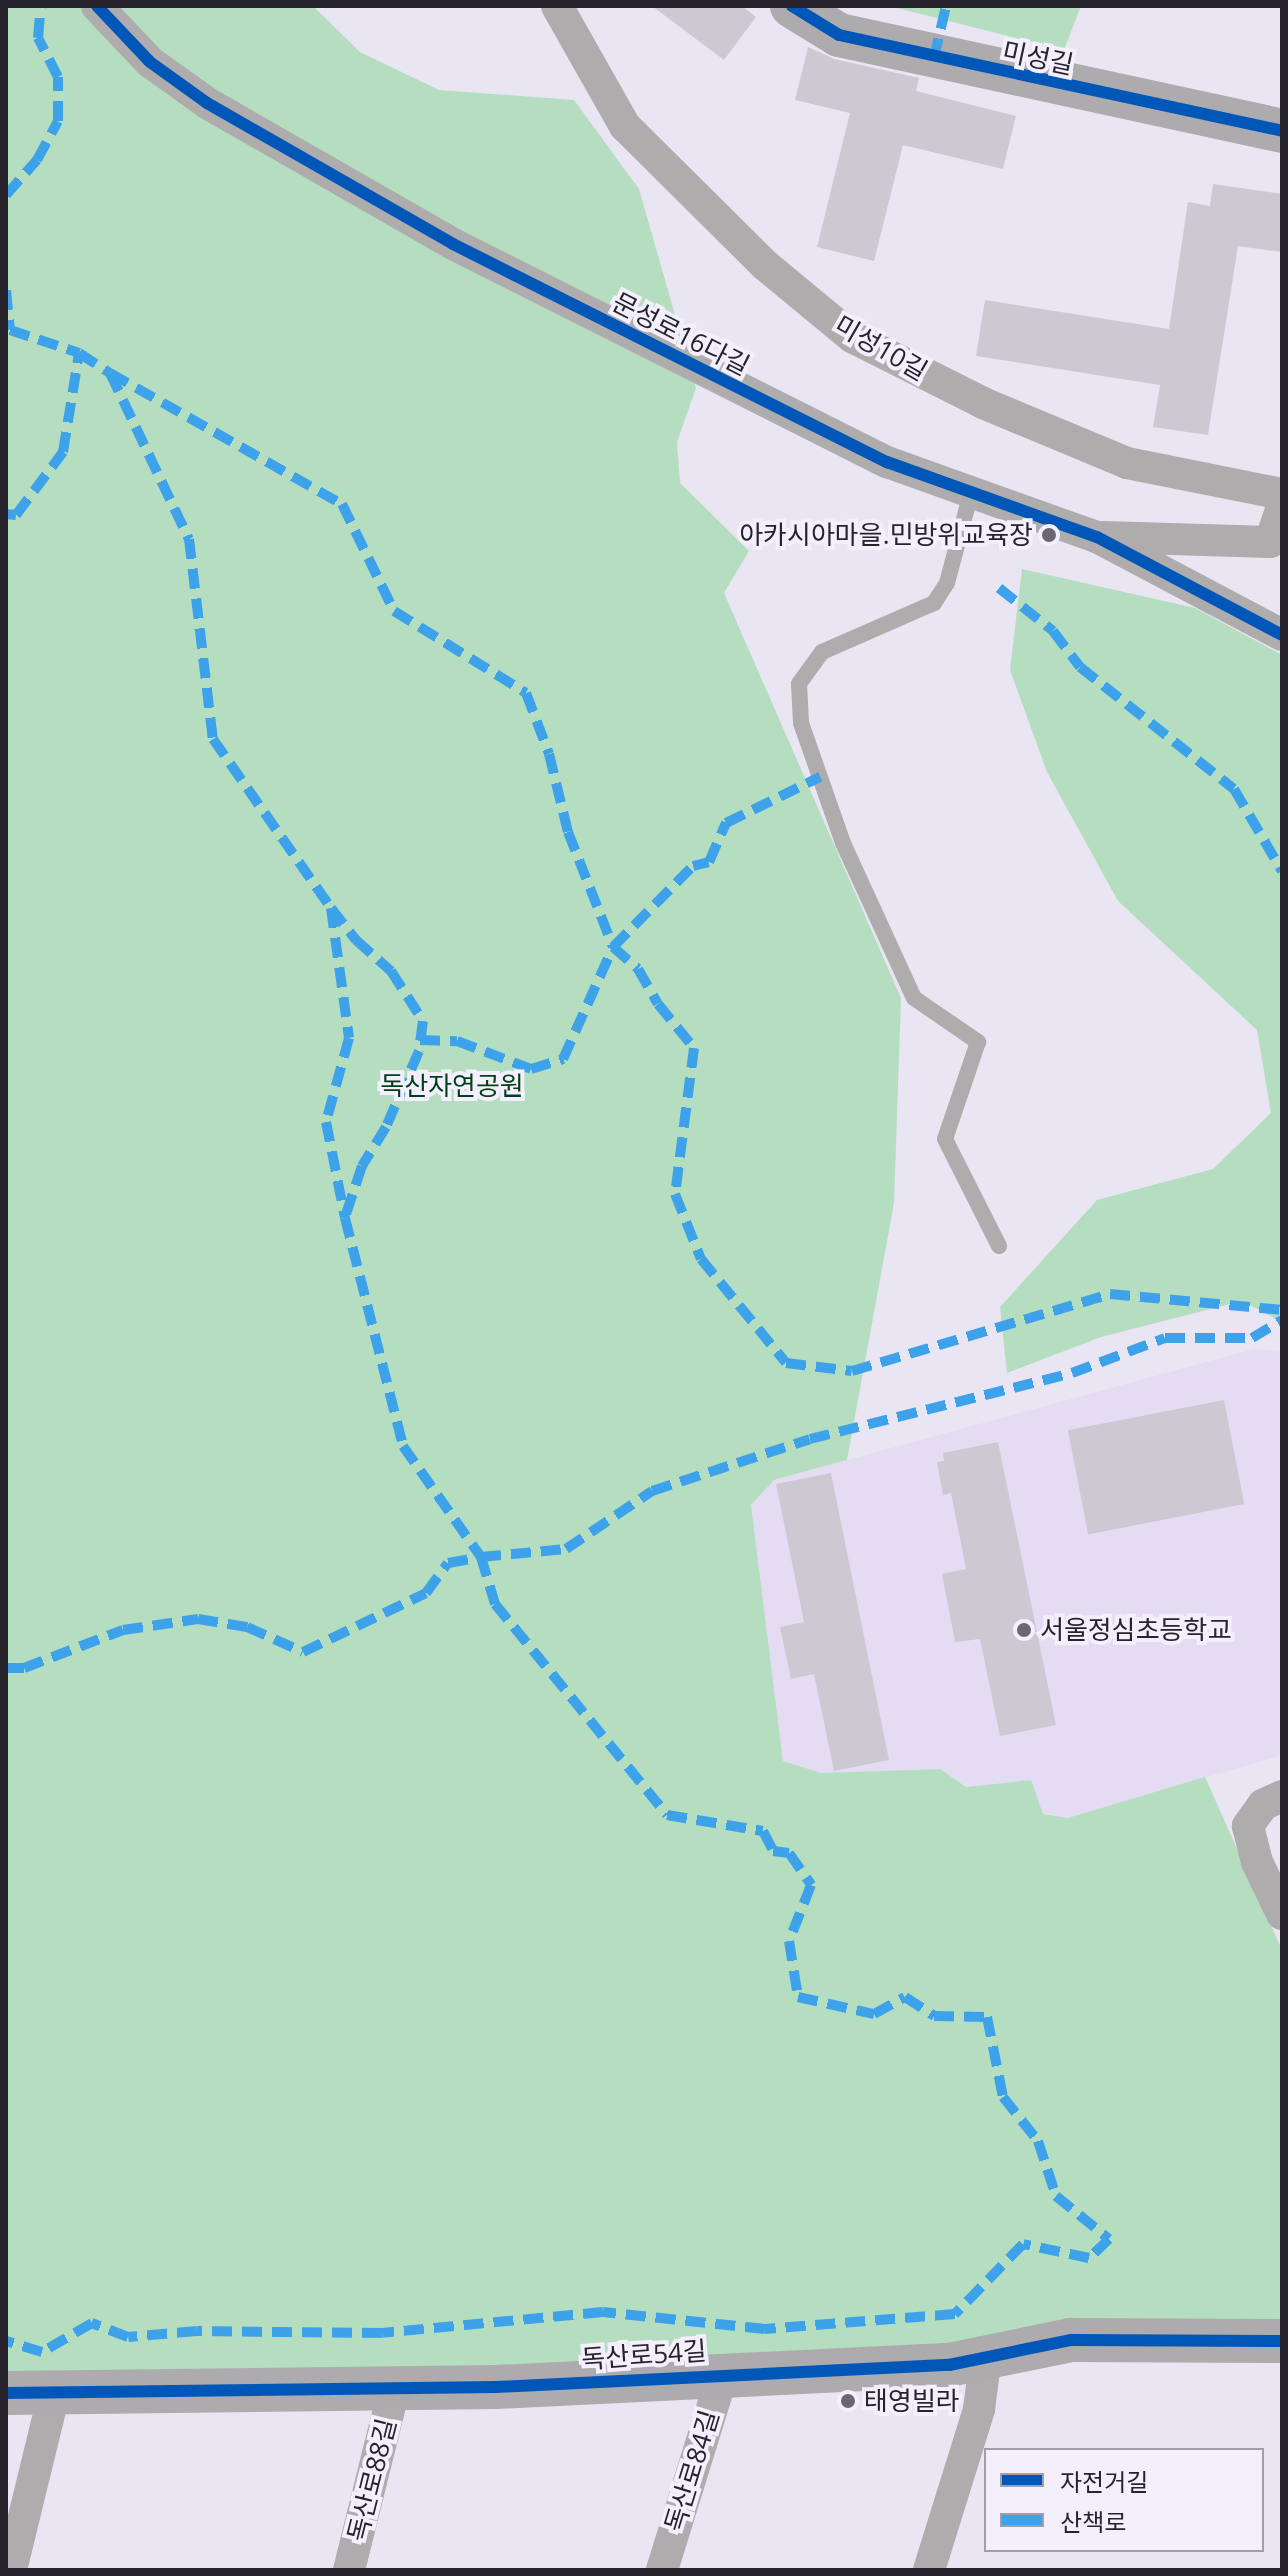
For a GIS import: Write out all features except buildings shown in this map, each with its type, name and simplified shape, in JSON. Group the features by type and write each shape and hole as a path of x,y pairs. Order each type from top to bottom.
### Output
{"street":[{"name":"문성로16다길","path":"97,6 150,62 207,103 453,244 887,462 972,489 1097,537 1282,635"},
{"name":"미성10길","path":"557,6 625,126 765,265 852,337 983,403 1127,463 1282,494"},
{"name":"미성길","path":"792,6 839,35 1282,131"},
{"path":"1097,537 1270,542 1282,508"},
{"path":"1282,1796 1263,1805 1248,1826 1257,1862 1282,1914"},
{"name":"독산로54길","path":"6,2393 394,2390 949,2365 1071,2340 1282,2341"},
{"path":"929,2570 979,2409 986,2356"},
{"name":"독산로84길","path":"662,2570 723,2373"},
{"name":"독산로88길","path":"349,2570 394,2390"},
{"path":"11,2570 54,2393"}],"lane":[{"path":"972,489 947,583 934,603 822,652 799,684 801,723 843,843 914,998 978,1042 945,1139 999,1246"}],"shaded area":[{"name":"서울정심초등학교","path":"1254,1349 1282,1352 1282,1755 1068,1818 1043,1814 1030,1780 966,1787 940,1769 821,1773 783,1761 751,1505 774,1480"}],"green space":[{"name":"독산자연공원","path":"6,6 313,6 360,52 439,90 574,100 639,189 696,388 677,442 680,483 749,551 724,593 901,998 894,1203 847,1460 774,1480 751,1505 783,1761 821,1773 940,1769 966,1787 1031,1780 1043,1814 1068,1818 1205,1777 1282,1950 1282,2321 519,2371 6,2373"},
{"path":"889,6 1081,6 1064,50"},
{"path":"1022,569 1195,608 1282,655 1282,1322 1242,1301 1101,1337 1007,1373 1000,1307 1097,1200 1213,1169 1271,1113 1257,1030 1118,901 1047,772 1010,670"}],"marked path":[{"path":"6,195 37,160 58,121 58,77 38,38 41,6"},
{"path":"934,58 946,6"},
{"path":"6,290 10,330 79,353"},
{"path":"6,514 16,515 63,452 79,353 110,373 189,539 213,739 331,908 349,1038 326,1122 345,1218 403,1446 481,1557 566,1549 652,1491 810,1439 1072,1373 1165,1338 1252,1338 1282,1320"},
{"path":"110,373 342,504 394,611 526,693 549,754 568,832 613,947 638,969 658,1004 694,1048 675,1194 701,1259 786,1363 852,1371 1110,1294 1282,1310"},
{"path":"999,588 1053,631 1080,667 1234,789 1282,871"},
{"path":"420,1040 457,1041 531,1069 563,1059 613,947 693,866 709,862 726,823 820,777"},
{"path":"331,908 356,940 391,971 423,1021 419,1051 386,1127 362,1166 346,1214"},
{"path":"6,1668 24,1668 123,1630 198,1619 247,1627 303,1652 426,1593 448,1563 481,1557 495,1604 667,1815 763,1831 773,1851 789,1853 811,1885 789,1941 798,1997 874,2014 905,1997 934,2016 987,2017 1003,2097 1038,2141 1056,2196 1109,2239 1089,2258 1023,2244 955,2314 765,2329 603,2312 382,2333 197,2331 128,2337 92,2323 42,2352 6,2341"}],"cycle path":[{"path":"97,6 150,62 207,103 453,244 887,462 1097,537 1282,635"},
{"path":"792,6 839,35 1282,131"},
{"path":"6,2393 496,2387 949,2365 1071,2340 1282,2341"}],"place":[{"name":"아카시아마을.민방위교육장","path":"1049,535"},
{"name":"서울정심초등학교","path":"1024,1630"},
{"name":"태영빌라","path":"848,2401"}]}
